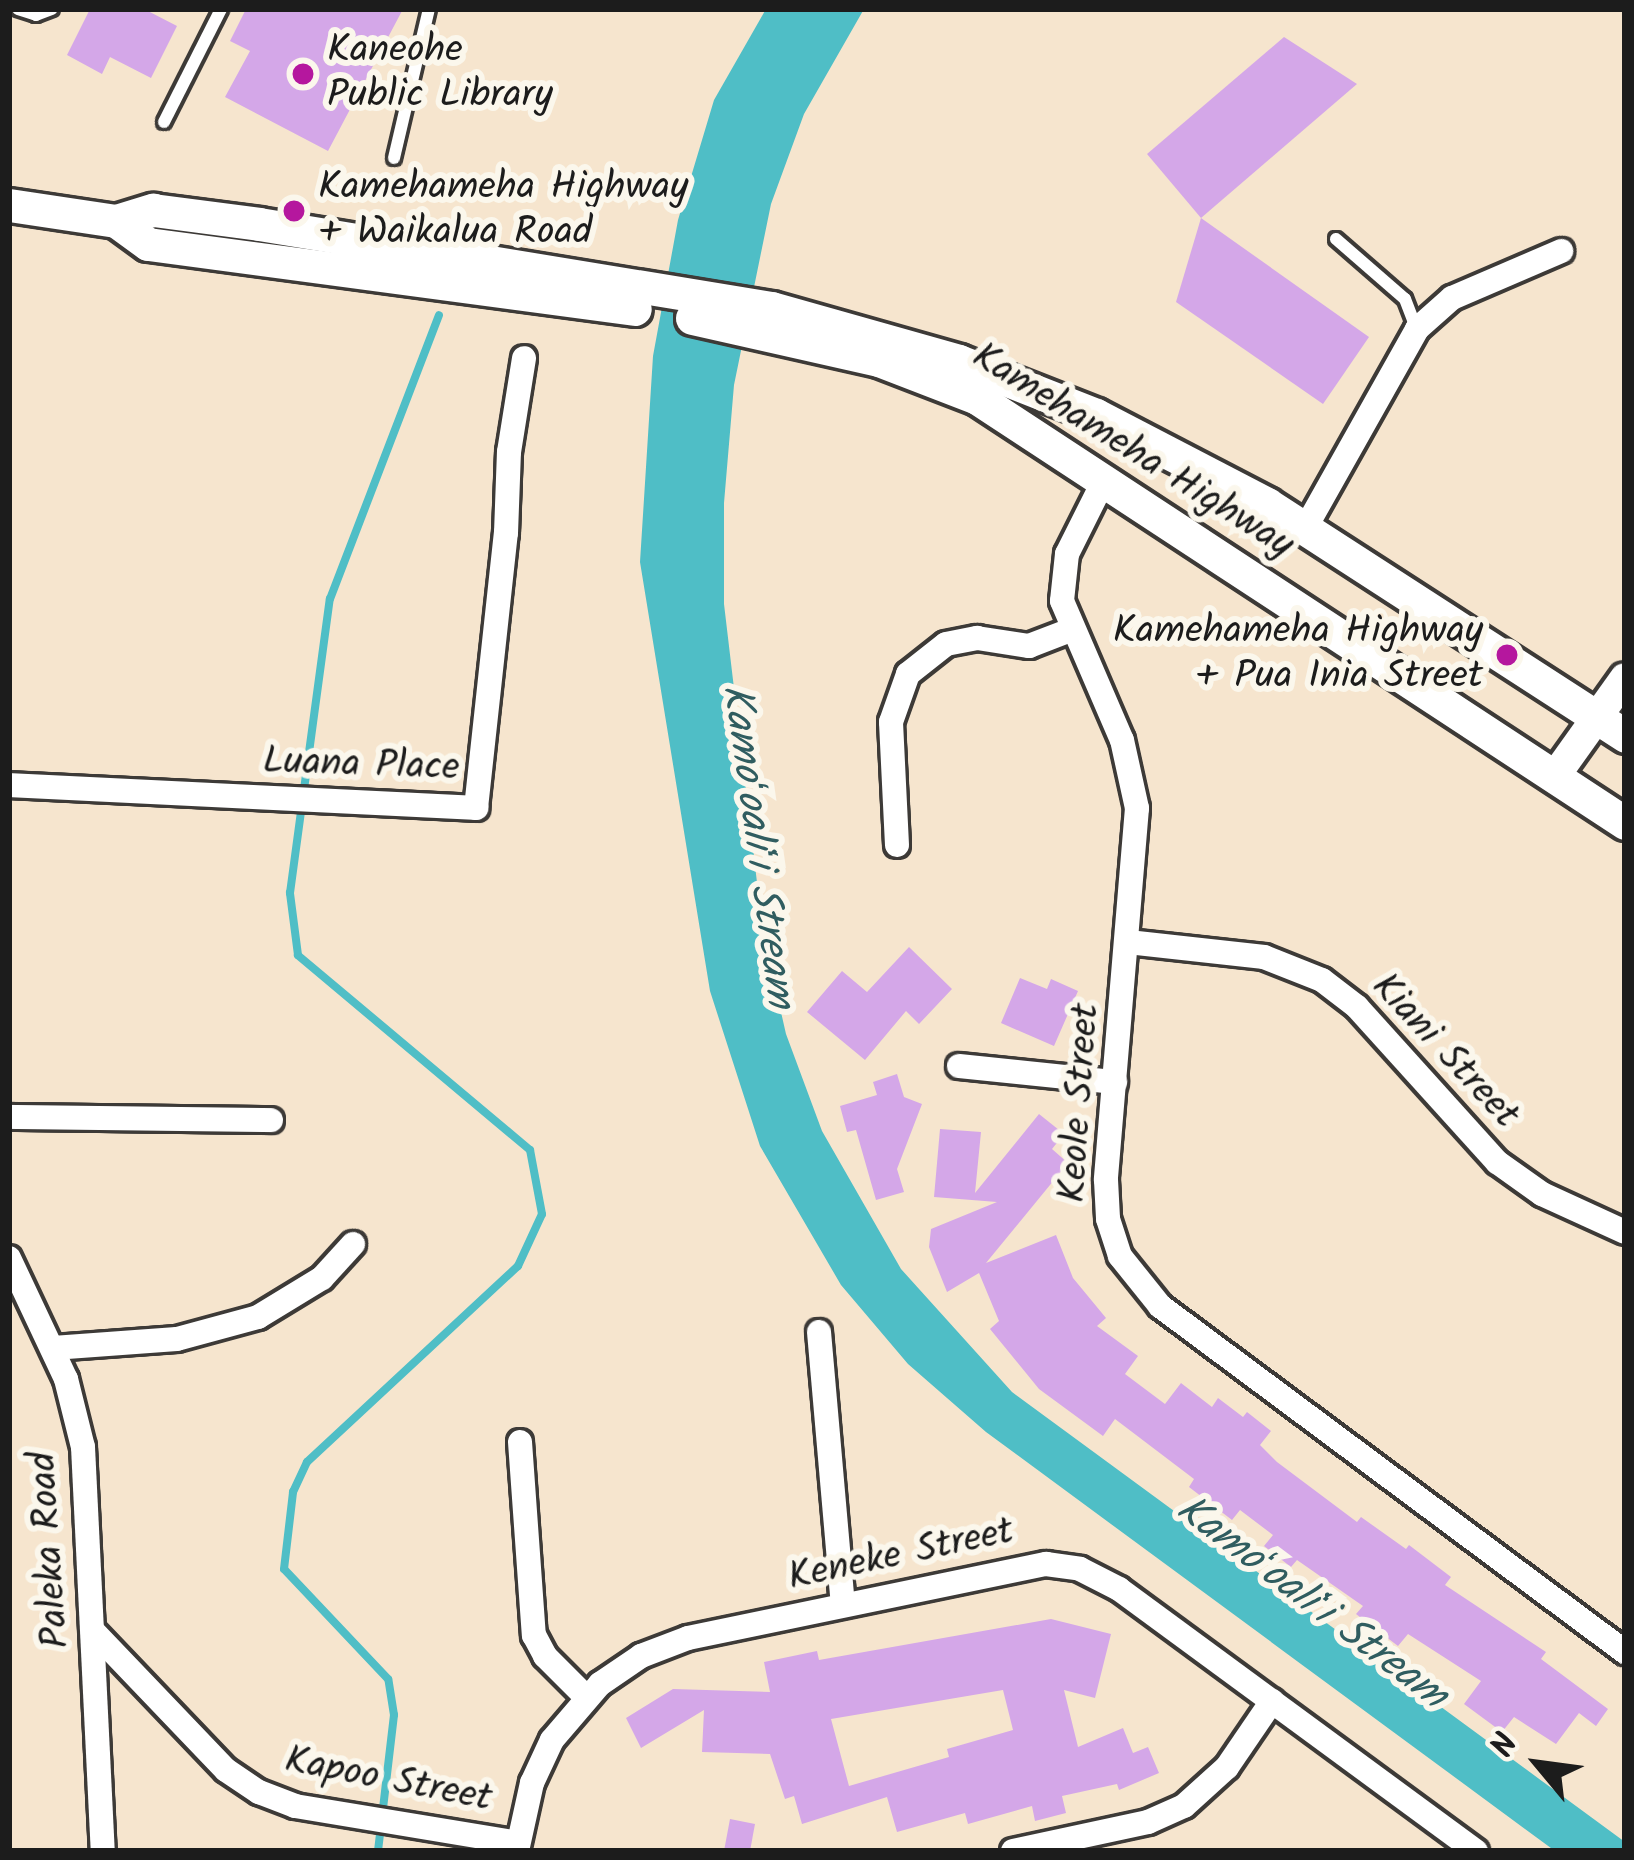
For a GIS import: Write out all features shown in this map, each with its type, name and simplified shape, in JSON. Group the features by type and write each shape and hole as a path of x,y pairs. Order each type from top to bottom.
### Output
{"main road":[{"name":"Kamehameha Highway","path":"9,205 116,220 153,210 259,224 764,319 959,361 1142,438 1306,527 1611,728"},
{"name":"Kamehameha Highway","path":"764,319 940,381 1014,418 1625,823"},
{"path":"1106,478 1142,438"}],"street":[{"path":"1306,527 1417,328 1452,298 1561,251"},
{"name":"Luana Place","path":"9,785 320,804 476,808 506,533 509,452 524,358"},
{"name":"Keole Street","path":"1106,478 1063,572 1064,615 1122,740 1133,782 1138,834 1115,1082 1108,1219 1120,1256 1144,1292 1625,1652"},
{"path":"897,844 891,722 908,674 946,644 977,638 1029,646 1073,629"},
{"path":"1555,776 1611,728 1625,678"},
{"name":"Kiani Street","path":"1128,942 1244,953 1284,962 1322,980 1357,1007 1497,1162 1542,1194 1625,1232"},
{"path":"958,1066 1115,1082"},
{"path":"9,1117 271,1120"},
{"path":"53,1348 177,1339 258,1316 322,1278 353,1244"},
{"name":"Paleka Road","path":"9,1258 53,1348 83,1448 103,1851"},
{"path":"819,1332 843,1605"},
{"path":"520,1442 533,1635 545,1656 586,1697"},
{"name":"Keneke Street","path":"518,1847 541,1760 586,1697 620,1669 664,1646 1030,1565 1080,1569 1119,1589 1476,1851"},
{"name":"Kapoo Street","path":"93,1631 242,1782 296,1806 518,1847"},
{"path":"1013,1851 1148,1822 1184,1806 1227,1767 1272,1701"}],"lane":[{"path":"18,9 36,15 52,9"},
{"path":"164,122 221,9"},
{"path":"394,158 428,9"},
{"path":"1336,239 1405,299 1417,328"}],"water":[{"path":"766,9 864,9 804,114 771,204 734,385 724,503 724,604 763,933 786,1034 822,1131 901,1269 1012,1392 1625,1842 1625,1851 1555,1851 986,1432 908,1364 841,1285 760,1146 710,991 640,562 653,356 678,220 714,100"}],"building":[{"path":"90,9 144,9 177,26 151,78 110,57 102,74 67,55"},
{"name":"Kaneohe Public Library","path":"246,9 403,9 328,151 225,97 250,51 230,41"},
{"path":"1284,37 1357,84 1201,218 1147,154"},
{"path":"1201,218 1369,337 1323,404 1176,302"},
{"path":"909,947 952,989 919,1024 906,1011 865,1060 807,1012 842,971 867,992"},
{"path":"1020,978 1047,989 1051,979 1078,991 1054,1046 1001,1023"},
{"path":"897,1074 904,1097 922,1104 897,1169 904,1192 876,1200 856,1130 847,1132 840,1106 877,1095 873,1082"},
{"path":"1039,1114 1064,1134 1052,1149 1068,1163 986,1263 1056,1235 1073,1278 1106,1318 1097,1326 1138,1356 1125,1374 1165,1404 1181,1383 1212,1407 1218,1398 1243,1417 1247,1412 1271,1431 1260,1445 1277,1462 1357,1522 1361,1517 1406,1549 1409,1545 1451,1577 1445,1585 1546,1652 1541,1659 1608,1709 1596,1726 1579,1713 1556,1744 1514,1717 1502,1732 1464,1704 1481,1681 1408,1634 1398,1646 1356,1614 1363,1606 1297,1560 1291,1567 1264,1546 1273,1535 1240,1510 1232,1520 1189,1487 1194,1479 1115,1419 1103,1436 1039,1389 990,1329 999,1321 979,1273 947,1292 929,1247 931,1229 997,1202 934,1197 940,1129 981,1132 975,1193"},
{"path":"1051,1619 1111,1634 1095,1698 1064,1690 1078,1747 1123,1728 1133,1753 1148,1747 1159,1773 1119,1790 1117,1784 1062,1796 1066,1813 1035,1821 1032,1806 968,1824 965,1813 897,1832 887,1797 802,1824 794,1796 785,1799 770,1754 702,1752 704,1710 641,1748 626,1718 673,1689 770,1692 764,1662 817,1651 819,1660","holes":["1003,1690 1013,1730 947,1749 949,1757 849,1786 831,1719"]},
{"path":"730,1819 755,1824 750,1851 724,1851"}],"waterway":[{"path":"378,1851 394,1715 388,1679 284,1569 293,1492 307,1462 518,1266 542,1214 530,1150 298,955 290,893 330,599 439,315"}],"place":[{"name":"Kaneohe Public Library","path":"303,74"},
{"name":"Kamehameha Highway + Waikalua Road","path":"294,211"},
{"name":"Kamehameha Highway + Pua Inia Street","path":"1507,655"}],"water label":[{"name":"Kamoʻoaliʻi Stream","path":"757,846"},
{"name":"Kamoʻoaliʻi Stream","path":"1311,1603"}]}
